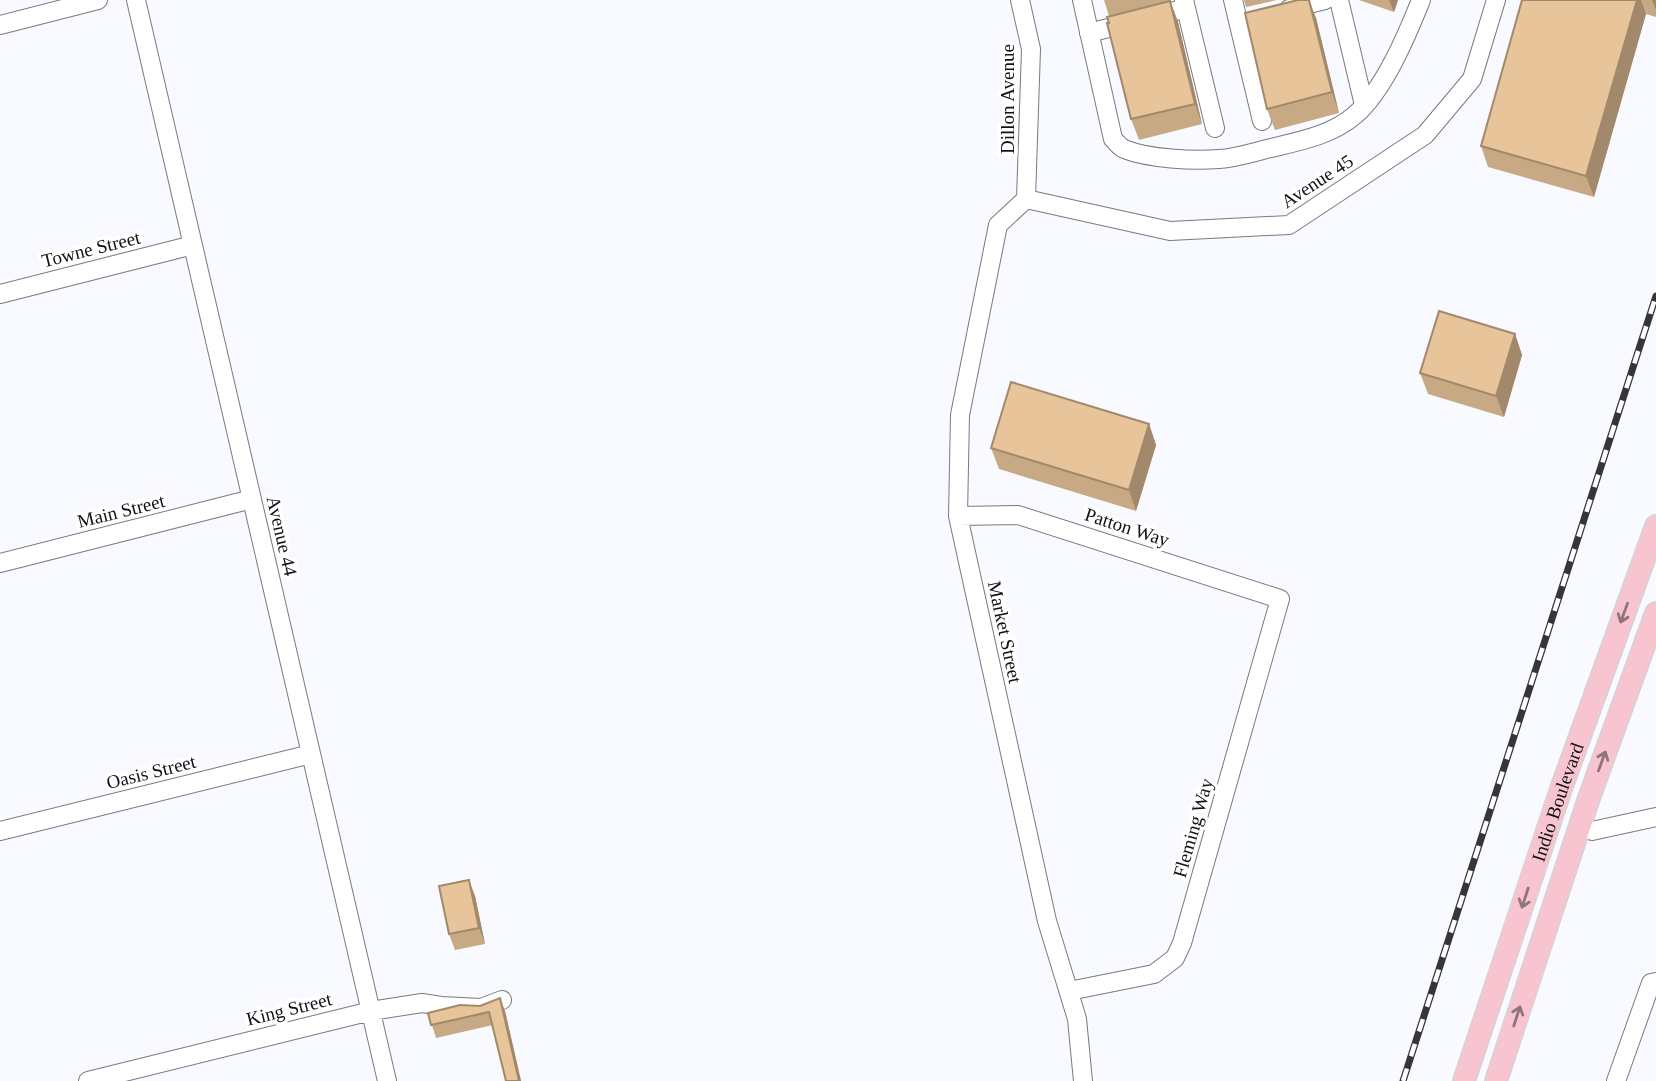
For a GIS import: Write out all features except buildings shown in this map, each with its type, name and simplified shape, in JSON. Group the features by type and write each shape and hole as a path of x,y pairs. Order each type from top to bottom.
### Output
{"main road":[{"name":"Indio Boulevard","path":"1464,1081 1536,863 1656,526"},
{"path":"1638,574 1656,555"},
{"name":"Indio Boulevard","path":"1496,1081 1580,826 1656,613"},
{"path":"1536,863 1557,840 1580,826 1573,810 1573,792 1599,716 1605,668"},
{"path":"1483,1081 1482,1063 1506,989 1509,946"}],"street":[{"path":"0,25 98,0"},
{"name":"Avenue 44","path":"136,0 387,1081"},
{"name":"Dillon Avenue","path":"1020,0 1031,49 1026,199"},
{"path":"1082,0 1113,139 1122,148 1148,156 1194,159 1220,159 1243,155 1313,137 1338,127 1355,115 1372,96 1401,48 1421,0"},
{"path":"1233,0 1244,19 1262,121"},
{"path":"1275,12 1325,0"},
{"path":"1339,0 1364,105"},
{"name":"Avenue 45","path":"1026,199 1170,231 1289,225 1425,135 1472,79 1496,0"},
{"path":"1089,33 1185,4 1215,128"},
{"name":"Market Street","path":"1026,199 998,225 960,415 958,516 1047,921 1077,1019 1083,1081"},
{"name":"Towne Street","path":"0,294 193,245"},
{"name":"Main Street","path":"0,563 252,499"},
{"name":"Patton Way","path":"958,516 1018,514 1280,599"},
{"name":"Fleming Way","path":"1069,991 1154,974 1175,958 1182,943 1280,599"},
{"name":"Oasis Street","path":"0,831 311,754"},
{"path":"1580,826 1592,831 1656,817"},
{"path":"1616,1081 1651,984 1656,982"},
{"name":"King Street","path":"88,1081 371,1011 422,1003 481,1007 502,1000"}],"railway":[{"path":"1403,1081 1656,296"}]}
